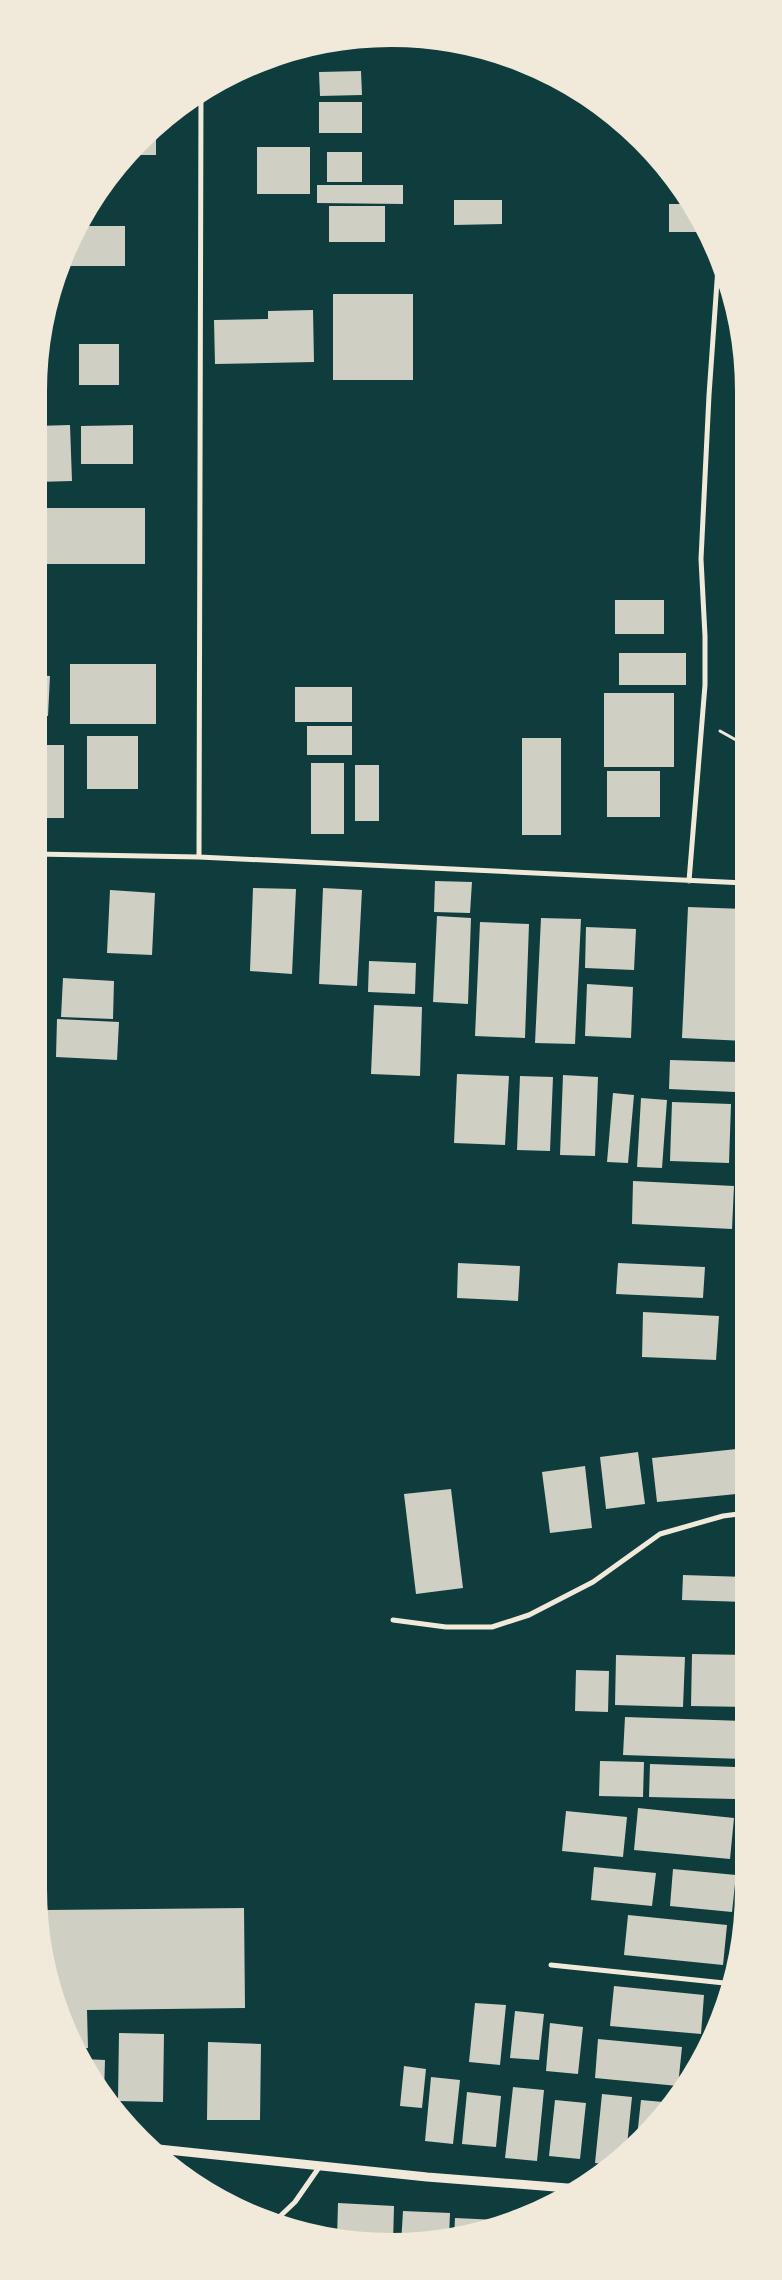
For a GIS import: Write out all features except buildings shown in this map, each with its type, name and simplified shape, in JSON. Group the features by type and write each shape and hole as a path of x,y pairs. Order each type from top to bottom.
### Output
{"street":[{"path":"199,857 201,100"},
{"path":"689,880 705,685 705,636 700,558 718,273"},
{"path":"44,854 199,857 738,883"},
{"path":"393,1620 446,1627 492,1627 529,1615 593,1582 660,1534 738,1513"},
{"path":"551,1965 725,1983"},
{"path":"161,2149 320,2166 568,2188"},
{"path":"279,2218 295,2202 320,2166"}],"path":[{"path":"702,721 738,741"}]}
